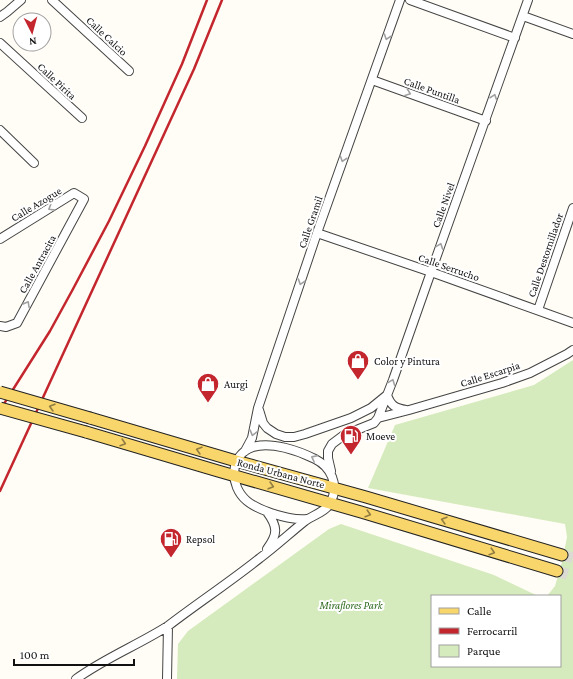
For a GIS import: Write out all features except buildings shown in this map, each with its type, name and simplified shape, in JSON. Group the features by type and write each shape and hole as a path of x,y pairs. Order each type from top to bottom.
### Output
{"main road":[{"name":"Ronda Urbana Norte","path":"0,392 562,555"},
{"name":"Ronda Urbana Norte","path":"0,408 331,503 557,571"}],"street":[{"path":"0,17 21,0"},
{"name":"Calle Calcio","path":"52,0 129,71"},
{"name":"Calle Gramil","path":"244,452 252,438 258,408 317,233 400,0"},
{"path":"410,0 515,38"},
{"name":"Calle Nivel","path":"378,418 486,121 528,0"},
{"path":"523,16 573,34"},
{"name":"Calle Pirita","path":"0,43 82,118"},
{"name":"Calle Puntilla","path":"372,80 486,121"},
{"path":"0,130 34,163"},
{"name":"Calle Azogue","path":"0,239 74,194 84,199"},
{"name":"Calle Antracita","path":"0,326 6,327 17,323 84,199"},
{"name":"Calle Destornillador","path":"538,310 573,208"},
{"name":"Calle Serrucho","path":"317,233 573,323"},
{"name":"Calle Escarpia","path":"331,474 328,451 332,444 344,435 374,423 378,418 502,383 530,372 573,350"},
{"path":"258,408 263,423 267,428 276,434 285,437 294,437 305,434 351,418 371,408 387,395 390,403 398,409 409,410"},
{"path":"76,679 104,661 168,626 260,558 307,519 321,512 331,503 335,488 331,474 322,463 293,450 265,445 254,447 244,452 236,461 234,476 237,486 246,500 252,505 267,512 297,520 307,519"},
{"path":"260,558 271,544 275,533 273,520 267,512"},
{"path":"167,679 168,626"}],"green space":[{"name":"Miraflores Park","path":"573,360 573,679 177,679 178,644 188,631 329,529 341,524 494,575 536,595 431,595 431,667 561,667 561,595 548,595 555,586 562,562 567,537 565,524 368,488 395,425 534,385"}],"tunnel":[{"path":"562,555 573,558"},
{"path":"557,571 573,576"}],"railway":[{"path":"0,410 50,331 109,221 182,64 207,0"},
{"path":"0,491 194,69 222,0"}],"place":[{"name":"Color y Pintura","path":"358,380"},
{"name":"Aurgi","path":"208,404"},
{"name":"Moeve","path":"351,456"},
{"name":"Repsol","path":"171,558"}]}
